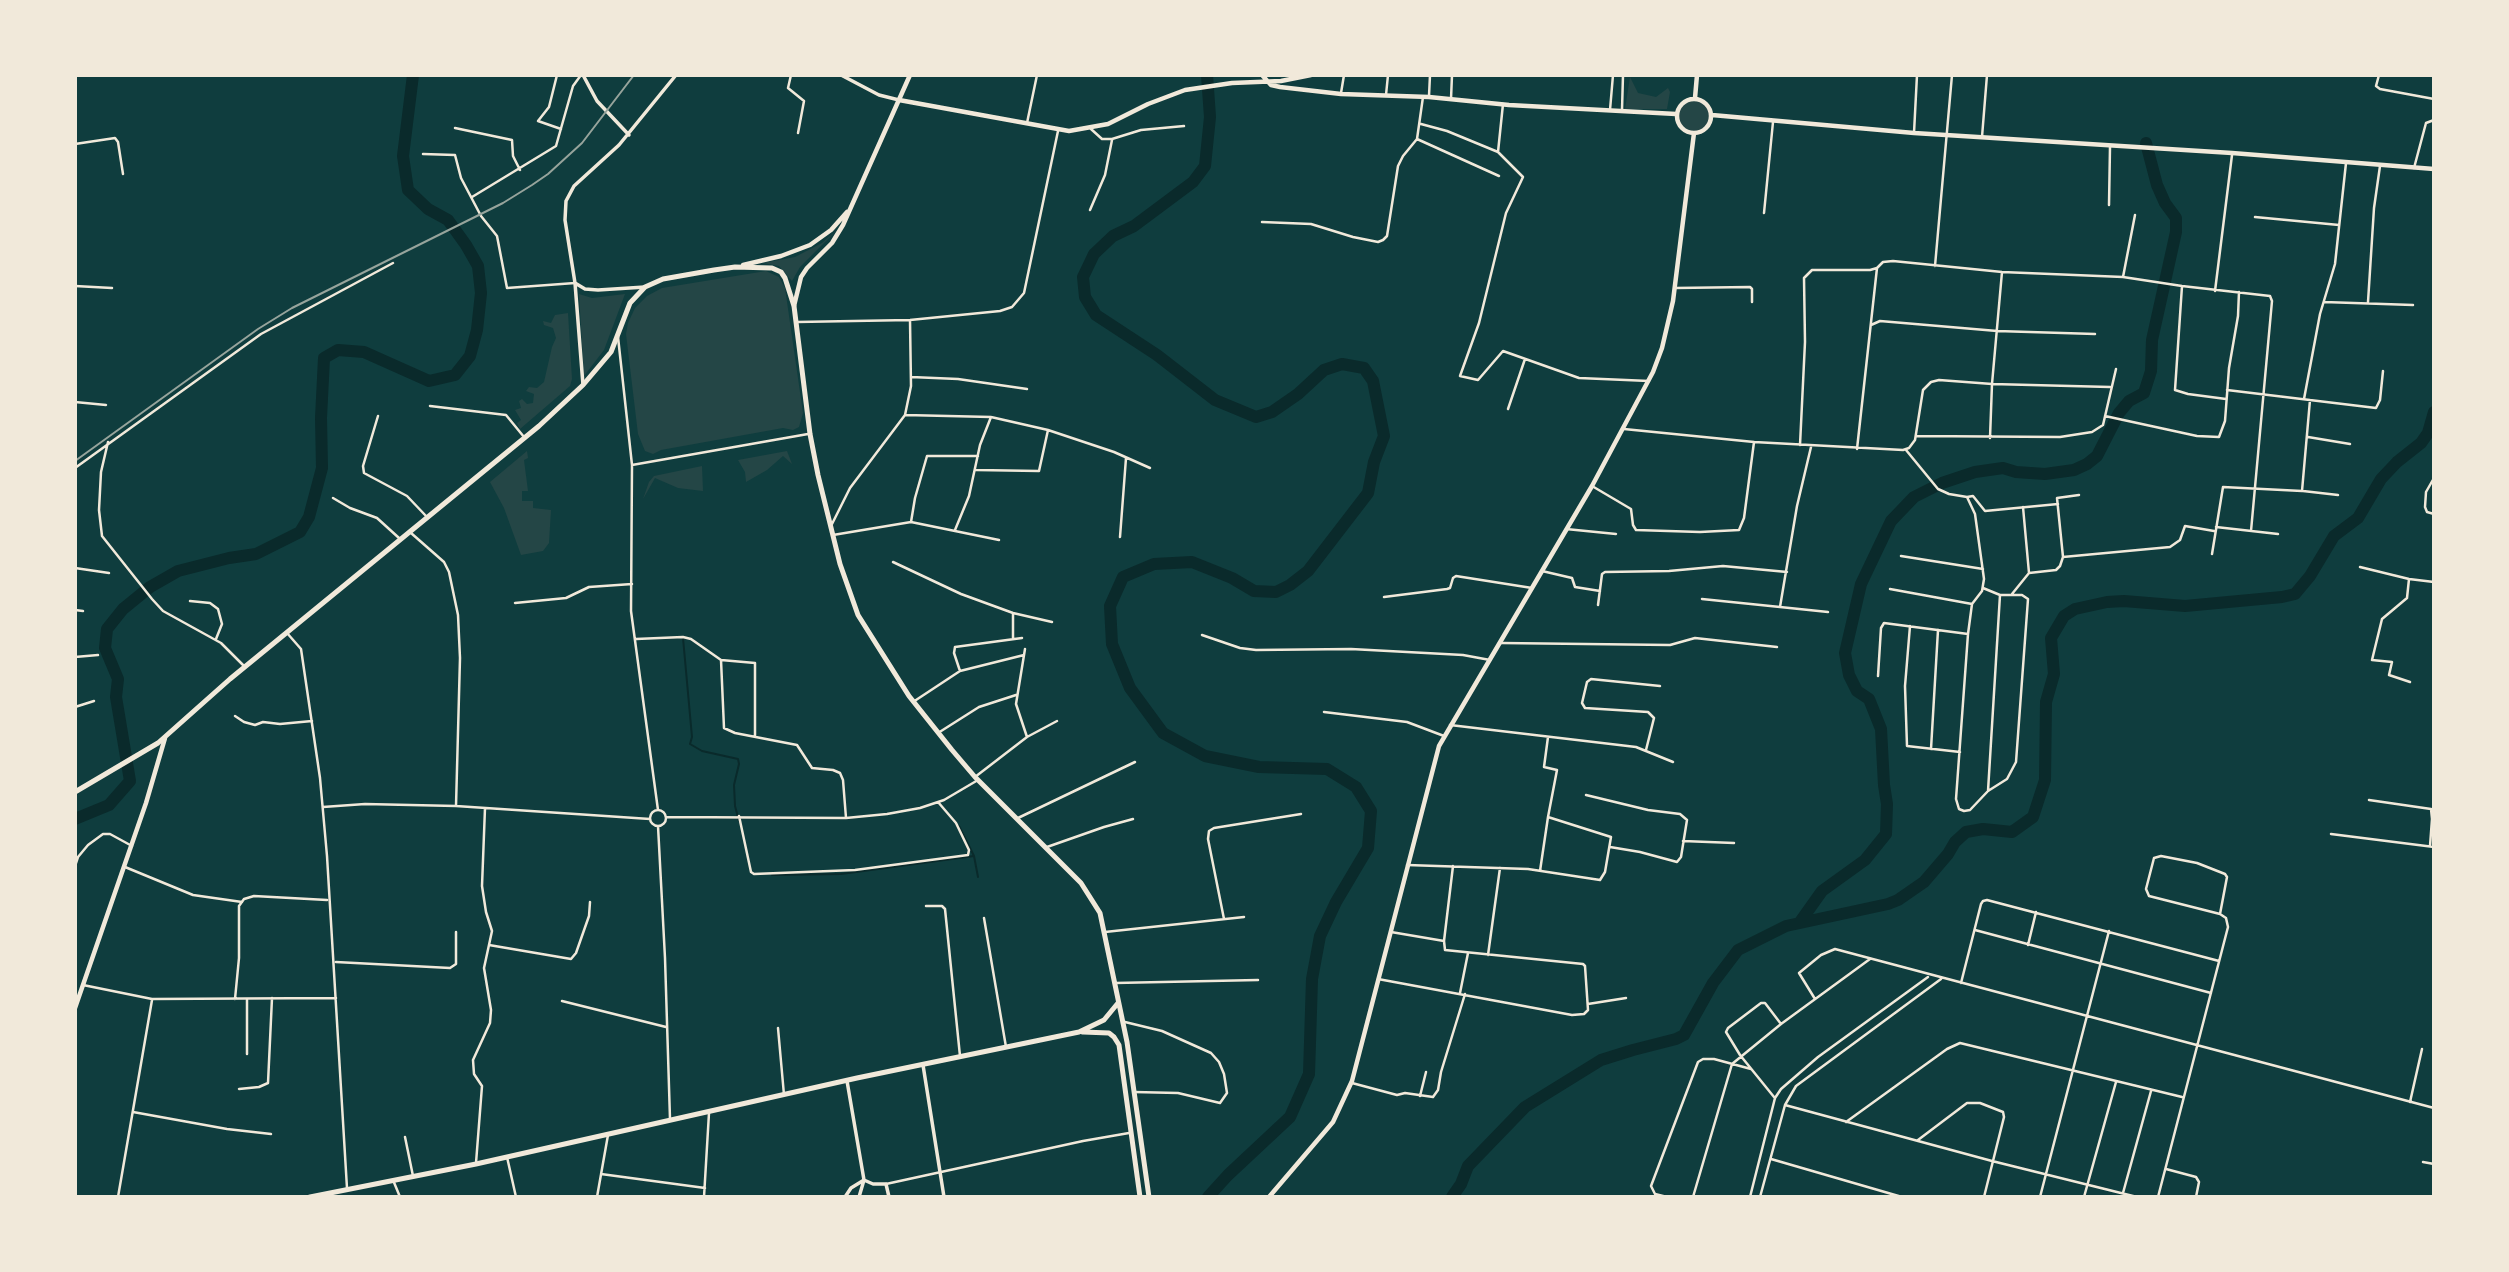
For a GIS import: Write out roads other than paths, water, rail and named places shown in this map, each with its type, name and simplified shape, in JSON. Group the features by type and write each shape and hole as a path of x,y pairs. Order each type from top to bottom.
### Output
{"highway":[{"path":"75,792 147,752 245,667 525,438 583,385 611,352 630,303 645,287 677,276 735,267 772,268 781,272 785,278 794,306 810,434 830,527 858,615 874,645 938,733 977,779 1047,847 1094,899 1105,932 1135,1092 1149,1197"},
{"path":"1079,1032 1104,1020 1118,1003"},
{"path":"310,1197 476,1164 670,1119 1079,1032 1105,1032 1117,1041 1140,1197"}],"main road":[{"path":"794,306 801,277 832,243 911,75"},
{"path":"1262,75 1266,82 1280,88 1341,94 1676,114"},
{"path":"899,100 1058,131 1091,129 1121,120 1148,104 1185,90 1311,75"},
{"path":"1695,98 1697,75"},
{"path":"1695,98 1707,104 1712,115 1707,127 1702,132 1694,133 1686,132 1681,127 1676,114 1683,103 1695,98"},
{"path":"1712,115 1914,133 2434,169"},
{"path":"1269,1197 1332,1122 1352,1083 1435,758 1444,736 1592,486 1649,381 1662,348 1675,288 1694,133"},
{"path":"735,267 788,254 810,245 831,230 851,207"},
{"path":"75,1008 132,846 165,737"}],"street":[{"path":"557,75 549,107 538,121 561,129"},
{"path":"472,197 556,146 573,86 582,75 597,101 629,135"},
{"path":"583,385 575,283 565,220 566,201 573,186 629,135 676,75"},
{"path":"792,75 788,89 804,101 798,133"},
{"path":"841,75 879,95 899,100"},
{"path":"1027,123 1037,75"},
{"path":"1341,94 1344,75"},
{"path":"1386,95 1388,75"},
{"path":"1262,222 1311,224 1353,237 1378,242 1383,240 1387,236 1398,166 1402,156 1417,139 1430,75"},
{"path":"1451,99 1452,75"},
{"path":"1610,110 1613,75"},
{"path":"1622,111 1623,75"},
{"path":"1914,133 1917,75"},
{"path":"1935,266 1952,75"},
{"path":"1982,137 1986,75"},
{"path":"2379,75 2376,86 2379,89 2434,99"},
{"path":"1498,152 1503,104"},
{"path":"2414,168 2427,123 2434,120"},
{"path":"1763,213 1773,122"},
{"path":"1421,124 1447,131 1498,152 1522,177 1506,213 1479,323 1460,375 1478,380 1503,351 1579,377 1649,381"},
{"path":"1091,129 1102,139 1112,139 1141,130 1184,126"},
{"path":"455,128 511,140 513,156 520,170"},
{"path":"797,323 910,320 1000,312 1012,307 1024,293 1058,131"},
{"path":"75,144 117,139 123,174"},
{"path":"1090,210 1105,175 1112,139"},
{"path":"1417,139 1499,176"},
{"path":"2109,205 2110,147"},
{"path":"2215,290 2232,153"},
{"path":"424,155 454,154 461,178 487,226 497,236 507,288 575,283 585,289 598,290 645,287"},
{"path":"2304,399 2318,323 2335,264 2346,163"},
{"path":"2368,302 2374,208 2380,165"},
{"path":"2123,276 2135,215"},
{"path":"2255,217 2339,225"},
{"path":"1800,444 1805,275 1817,268 1870,270 1888,261 2002,272 2123,276 2168,285 2270,296 2272,301 2251,531"},
{"path":"75,468 261,334 393,263"},
{"path":"1857,449 1868,329 1871,325 1877,268"},
{"path":"1990,438 2002,272"},
{"path":"75,286 112,288"},
{"path":"1675,288 1750,286 1752,302"},
{"path":"2182,286 2175,390 2226,399"},
{"path":"2105,416 2218,438 2225,421 2239,292"},
{"path":"2324,302 2413,305"},
{"path":"830,527 850,488 905,415 911,377 910,320"},
{"path":"1871,325 1880,321 1997,331 2095,334"},
{"path":"618,334 632,466 631,611 659,810 666,817"},
{"path":"1508,409 1525,359"},
{"path":"1916,436 1990,438 2085,434 2104,425 2116,369"},
{"path":"2227,390 2378,408 2383,371"},
{"path":"911,377 958,379 1027,389"},
{"path":"1624,429 1754,442 1906,450 1916,436 1923,390 1927,384 1939,380 2110,387"},
{"path":"2302,491 2311,400"},
{"path":"75,402 106,405"},
{"path":"430,406 506,415 525,438"},
{"path":"905,415 990,417 1048,430 1150,468"},
{"path":"379,416 363,466 364,473 407,496 429,518"},
{"path":"955,530 969,496 983,433 990,417"},
{"path":"975,470 1038,471 1048,430"},
{"path":"632,466 810,434"},
{"path":"2307,437 2350,444"},
{"path":"108,442 101,472 99,510 102,536 163,611 216,640 245,667"},
{"path":"1592,486 1631,509 1636,530 1740,530 1743,525 1754,442"},
{"path":"1780,607 1797,506 1811,446"},
{"path":"1906,450 1938,489 1967,497 1973,496 1984,510 2058,504"},
{"path":"911,522 928,455 978,456"},
{"path":"1120,537 1126,458"},
{"path":"2434,478 2426,492 2425,507 2427,513 2434,514"},
{"path":"2212,554 2222,488 2256,487 2338,495"},
{"path":"2012,594 2029,573 2056,570 2060,566 2063,557 2059,497 2079,495"},
{"path":"1967,497 1975,514 1983,588 1972,604 1968,634 1956,799 1959,809 1964,811 1970,810 1988,790 2007,779 2016,762 2028,599 2022,595 2000,595 1983,588"},
{"path":"333,498 377,519 401,541"},
{"path":"2022,507 2029,573"},
{"path":"833,535 911,522 999,540"},
{"path":"2063,557 2170,547 2178,543 2185,526 2278,534"},
{"path":"1566,529 1616,534"},
{"path":"411,533 444,562 449,572 458,615 460,658 456,806"},
{"path":"1902,556 1983,569"},
{"path":"893,562 961,594 1013,613 1052,622"},
{"path":"1598,605 1602,574 1607,572 1669,571 1723,566 1787,572"},
{"path":"2360,567 2434,582"},
{"path":"75,568 108,573"},
{"path":"1542,571 1572,578 1575,587 1600,591"},
{"path":"1384,597 1447,589 1452,578 1456,576 1532,588"},
{"path":"2409,579 2407,598 2382,619 2372,660 2392,662 2389,675 2410,682"},
{"path":"515,603 566,598 589,587 632,584"},
{"path":"1890,589 1972,604"},
{"path":"1988,790 2000,595"},
{"path":"1702,598 1828,612"},
{"path":"190,601 210,603 218,609 222,624 216,640"},
{"path":"75,610 83,611"},
{"path":"1013,613 1013,638"},
{"path":"1878,676 1882,624 1889,622 1968,634"},
{"path":"1910,626 1905,686 1905,738 1908,747 1960,752"},
{"path":"1931,749 1938,629"},
{"path":"287,633 301,649 323,807 347,1189"},
{"path":"1202,635 1240,648 1256,650 1351,649 1463,655 1490,660"},
{"path":"960,671 953,650 955,647 1023,638"},
{"path":"1501,643 1670,645 1695,638 1777,647"},
{"path":"636,639 691,639 721,660 755,663 755,736"},
{"path":"1025,649 1016,695 1018,711 1027,737"},
{"path":"75,657 98,655"},
{"path":"913,702 960,671 1024,655"},
{"path":"721,660 724,728 735,733 797,745 813,768 840,773 846,818"},
{"path":"1646,750 1654,719 1648,712 1585,708 1581,702 1587,682 1591,679 1660,687"},
{"path":"938,733 978,706 1016,695"},
{"path":"75,707 94,701"},
{"path":"1324,712 1407,722 1444,736"},
{"path":"235,716 255,725 312,720"},
{"path":"666,817 846,818 906,811 938,802 977,779 1027,737 1056,721"},
{"path":"1450,725 1636,747 1674,762"},
{"path":"1540,871 1557,770 1544,767 1548,737"},
{"path":"1018,818 1135,762"},
{"path":"1586,795 1683,815 1687,820 1681,857 1676,862 1610,847"},
{"path":"2331,834 2432,847 2431,809 2369,800"},
{"path":"739,816 752,873 855,870 968,855 969,850 956,823 938,802"},
{"path":"323,807 365,804 456,806 650,819"},
{"path":"476,1164 482,1086 474,1074 473,1060 490,1023 490,1002 484,968 492,931 485,912 482,886 485,808"},
{"path":"650,819 652,814 659,810"},
{"path":"1224,919 1208,839 1209,831 1301,814"},
{"path":"650,819 653,824 658,825 663,824 666,817"},
{"path":"1408,865 1540,871 1601,880 1610,847 1610,835 1548,817"},
{"path":"1047,847 1133,819"},
{"path":"658,825 670,1119"},
{"path":"75,866 78,857 103,834 110,834 132,846"},
{"path":"1683,841 1734,843"},
{"path":"2158,1197 2228,927 2226,918 2220,914 2149,896 2146,889 2154,858 2161,856 2196,863 2225,874 2227,877 2220,914"},
{"path":"1378,979 1572,1015 1586,1013 1586,966 1583,964 1445,950 1453,866"},
{"path":"125,867 193,895 242,902"},
{"path":"1488,955 1500,868"},
{"path":"235,999 239,958 239,906 242,902 254,896 329,900"},
{"path":"1961,984 1983,901 1993,901 2219,961"},
{"path":"489,945 571,958 576,953 589,916 590,902"},
{"path":"926,906 942,906 945,909 960,1056"},
{"path":"2028,945 2036,912"},
{"path":"1105,932 1244,917"},
{"path":"984,918 1006,1048"},
{"path":"1975,930 2211,993"},
{"path":"2040,1197 2109,931"},
{"path":"334,962 450,968 456,964 456,932"},
{"path":"1391,932 1444,941"},
{"path":"1815,999 1799,974 1821,956 1835,949 2434,1108"},
{"path":"1460,993 1468,953"},
{"path":"1693,1197 1732,1064 1740,1055 1870,959"},
{"path":"1750,1197 1775,1098 1787,1081 1930,976"},
{"path":"1760,1197 1785,1105 1796,1086 1941,979"},
{"path":"1115,984 1258,980"},
{"path":"83,985 152,999 336,998"},
{"path":"1352,1083 1397,1095 1405,1093 1433,1097 1465,994"},
{"path":"239,1089 268,1083 272,998"},
{"path":"1588,1004 1626,998"},
{"path":"118,1197 152,999"},
{"path":"247,999 247,1054"},
{"path":"562,1001 666,1027"},
{"path":"1775,1098 1740,1055 1726,1032 1763,1003 1781,1024"},
{"path":"1122,1022 1162,1031 1211,1053 1224,1073 1227,1093 1220,1103 1178,1093 1135,1092"},
{"path":"778,1027 784,1095"},
{"path":"1846,1122 1955,1044 1975,1046 2183,1098"},
{"path":"2410,1102 2422,1049"},
{"path":"1667,1197 1655,1194 1651,1186 1699,1062 1707,1058 1751,1069"},
{"path":"923,1065 944,1197"},
{"path":"1809,1065 1814,1071"},
{"path":"1420,1096 1426,1072"},
{"path":"847,1081 864,1180 859,1197"},
{"path":"2084,1197 2116,1082"},
{"path":"2123,1193 2151,1090"},
{"path":"1918,1140 1966,1103 1980,1103 2005,1114 1984,1197"},
{"path":"1785,1105 2137,1197"},
{"path":"133,1112 227,1129 271,1133"},
{"path":"705,1197 709,1112"},
{"path":"597,1197 609,1133"},
{"path":"864,1180 873,1184 886,1184 1132,1133"},
{"path":"405,1137 413,1176"},
{"path":"1764,1142 1774,1144"},
{"path":"507,1157 516,1197"},
{"path":"1770,1159 1902,1197"},
{"path":"2423,1162 2434,1164"},
{"path":"2166,1169 2196,1177 2199,1182 2196,1197"},
{"path":"601,1174 705,1188"},
{"path":"393,1180 400,1197"},
{"path":"845,1197 851,1188 864,1180"},
{"path":"886,1184 889,1197"}],"waterway":[{"path":"75,819 109,805 130,781 116,697 118,679 105,648 107,629 123,609 150,587 178,571 256,554 300,532 309,517 322,468 324,358 338,350 364,352 429,381 455,375 470,356 477,330 481,293 478,266 448,220 428,209 408,190 403,156 413,75"},
{"path":"1207,75 1210,117 1205,166 1193,182 1134,226 1113,236 1094,254 1083,277 1085,297 1096,315 1157,355 1215,400 1256,417 1272,412 1298,394 1324,370 1342,364 1364,368 1373,381 1384,436 1374,462 1368,493 1308,571 1290,585 1276,592 1254,591 1232,578 1192,562 1154,564 1123,577 1110,606 1112,644 1130,688 1163,733 1205,756 1259,767 1327,769 1356,787 1371,811 1368,848 1336,902 1320,936 1312,979 1309,1074 1290,1117 1208,1197"},
{"path":"1800,922 1822,891 1865,860 1886,834 1887,804 1881,729 1869,699 1857,691 1849,675 1845,653 1861,584 1891,521 1914,497 1942,483 1975,472 2003,468 2016,472 2045,474 2074,470 2087,464 2097,456 2119,413 2129,401 2144,393 2151,371 2152,340 2176,232 2176,218 2157,185 2146,143"},
{"path":"1452,1197 1468,1166 1525,1107 1601,1060 1684,1035 1713,983 1738,950 1786,926 1898,900 1924,882 1966,832 1983,829 2012,832 2033,817 2045,780 2046,702 2054,674 2051,638 2064,616 2075,609 2107,602 2185,606 2295,594 2310,576 2334,536 2358,518 2381,479 2421,443 2428,433 2434,412"},
{"path":"683,638 692,737 690,744 702,751 738,759 734,785 739,821"},
{"path":"959,826 974,856 978,877"},
{"path":"772,875 841,874 974,856"}],"railway":[{"path":"75,461 258,329 292,308 503,203 548,174 582,143 634,75"}]}
